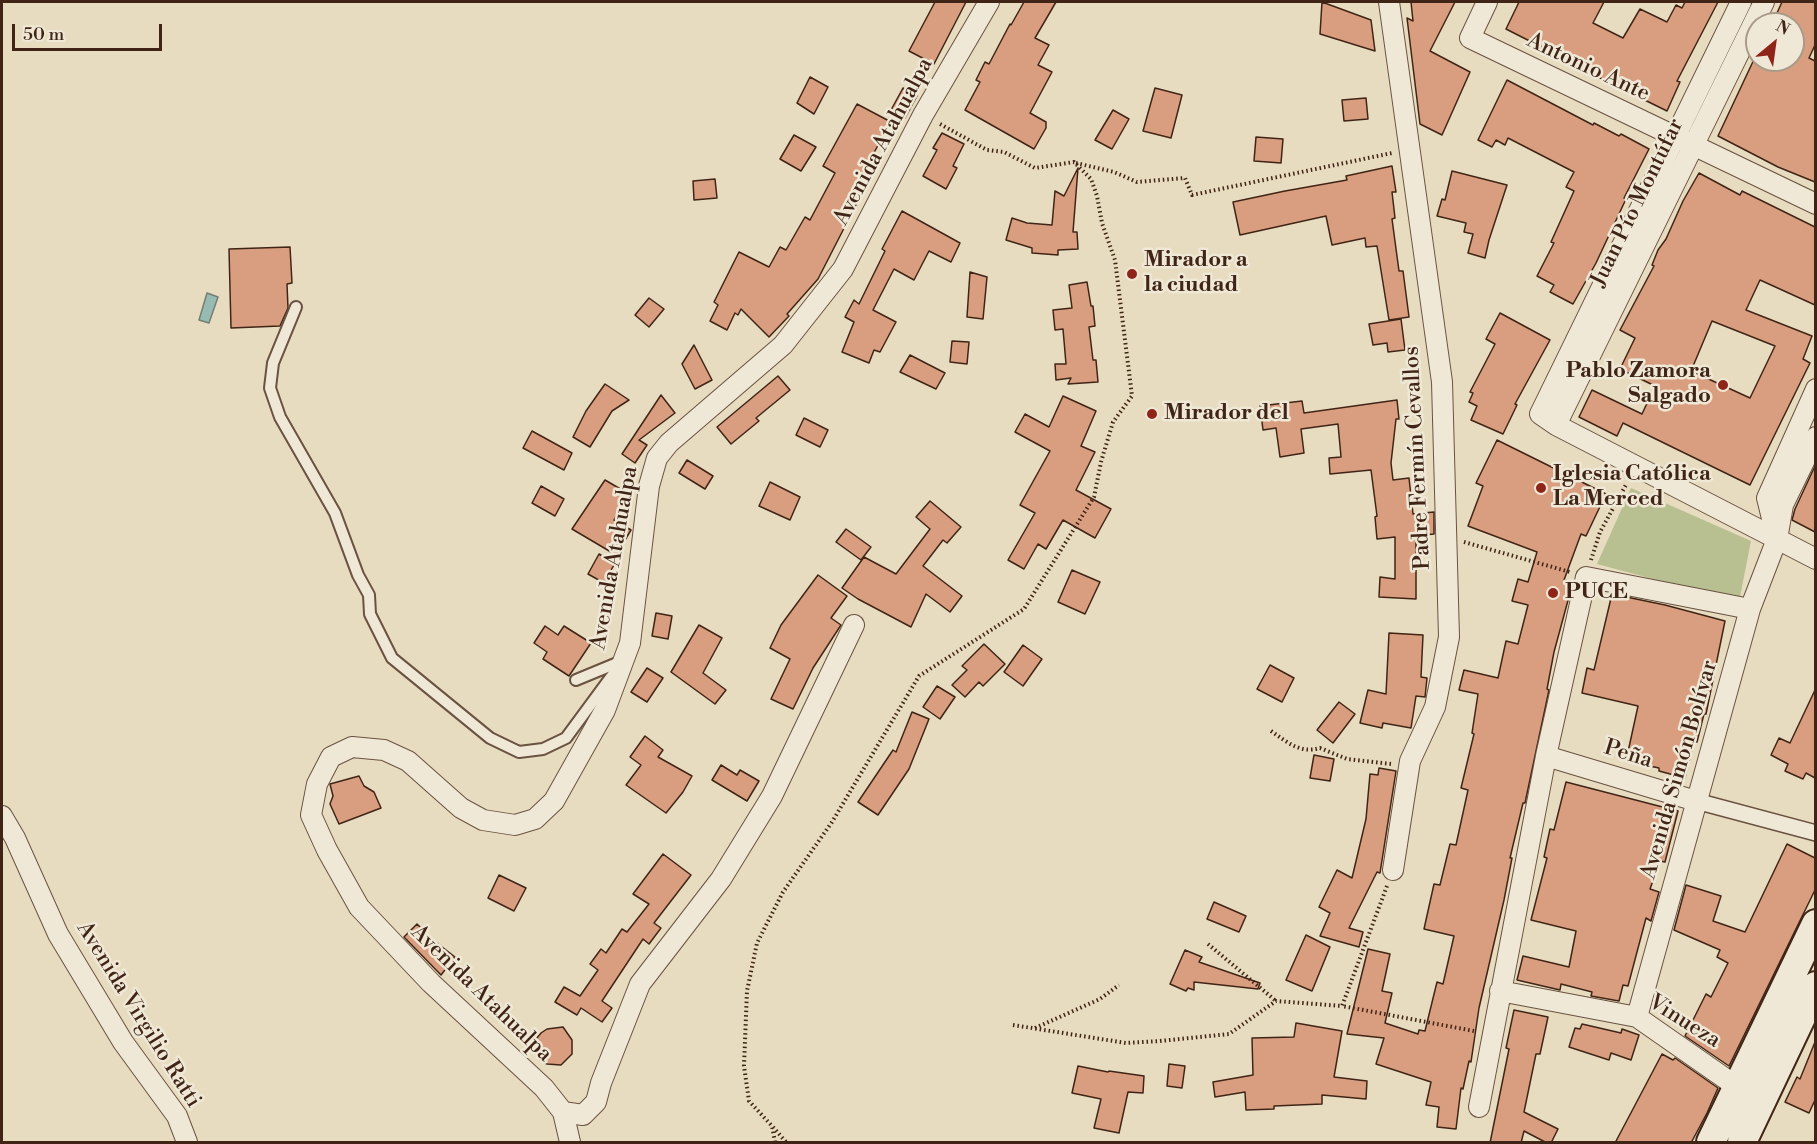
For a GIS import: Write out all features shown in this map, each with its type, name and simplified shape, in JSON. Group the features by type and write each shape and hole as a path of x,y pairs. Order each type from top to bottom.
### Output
{"main road":[{"path":"1742,1143 1750,1095 1815,924"},
{"path":"1711,1143 1750,1095 1815,986"}],"street":[{"name":"Avenida Atahualpa","path":"570,1143 563,1112 544,1088 431,983 359,907 327,850 311,815 316,784 331,758 352,747 384,750 408,761 461,808 483,820 514,825 534,819 554,801 605,710 630,643 649,486 657,458 676,436 783,345 843,269 923,115 989,2"},
{"name":"Padre Fermín Cevallos","path":"1389,2 1442,382 1449,638 1435,708 1410,761 1393,870"},
{"name":"Antonio Ante","path":"1487,2 1470,38 1815,204"},
{"name":"Juan Pío Montúfar","path":"1548,419 1676,136 1741,2"},
{"name":"Juan Pío Montúfar","path":"1548,419 1693,145 1764,2"},
{"path":"1777,539 1767,498 1815,389"},
{"path":"1548,419 1815,560"},
{"name":"Avenida Simón Bolívar","path":"1637,1017 1750,609 1777,539 1783,505 1815,437"},
{"path":"1479,1107 1546,756 1586,577 1750,609"},
{"path":"563,1112 583,1114 596,1102 601,1083 640,984 721,879 766,805 855,625"},
{"name":"Peña","path":"1546,756 1696,801"},
{"path":"1696,801 1815,833"},
{"name":"Avenida Virgilio Ratti","path":"2,816 15,838 58,934 123,1042 177,1116 187,1143"},
{"name":"Vinueza","path":"1500,991 1637,1017 1750,1095"}],"lane":[{"path":"296,307 273,363 270,388 280,417 335,513 358,576 369,595 370,614 392,658 490,738 519,752 543,749 566,738 623,661"},
{"path":"576,680 623,661"}],"path":[{"path":"923,115 987,150 1004,152 1035,168 1074,162 1114,172 1137,182 1185,178 1192,195 1410,149"},
{"path":"786,1143 749,1101 744,1066 747,991 757,943 783,892 832,822 919,676 1024,609 1094,497 1101,462 1113,422 1132,396 1115,260 1102,223 1091,179 1074,162"},
{"path":"1447,537 1586,577 1600,532 1636,466"},
{"path":"1271,731 1295,747 1310,751 1320,748 1347,759 1393,764 1410,761"},
{"path":"1342,1006 1393,870"},
{"path":"1208,944 1276,1001 1342,1006 1492,1034"},
{"path":"1035,1028 1100,999 1119,985"},
{"path":"1013,1025 1126,1043 1229,1034 1276,1001"},
{"path":"772,1126 775,1143"}],"green space":[{"path":"1631,488 1751,541 1739,602 1597,564"}],"water":[{"path":"207,293 218,297 209,323 199,320"}],"building":[{"path":"935,2 966,2 934,64 909,51"},
{"path":"1024,2 1056,2 1035,38 1049,45 1038,65 1052,72 1030,113 1046,122 1046,128 1034,149 965,110 980,82 976,80 985,62 989,64"},
{"path":"1322,2 1371,20 1375,51 1320,34"},
{"path":"1411,2 1455,2 1430,51 1470,72 1442,135 1420,124 1407,18 1413,21"},
{"path":"1519,2 1604,2 1593,23 1623,38 1640,9 1667,22 1676,5 1682,8 1685,2 1718,2 1677,81 1680,82 1667,111 1506,29"},
{"path":"1782,2 1815,2 1815,45 1809,58 1815,61 1815,182 1778,167 1718,136 1748,72 1805,72 1805,12 1777,12"},
{"path":"810,77 828,87 814,114 797,103"},
{"path":"1507,80 1593,125 1594,123 1619,136 1621,134 1649,149 1624,198 1626,199 1596,263 1573,304 1550,292 1554,285 1537,276 1554,243 1551,242 1574,191 1566,187 1574,172 1508,138 1505,145 1496,140 1492,147 1478,140"},
{"path":"903,88 917,96 905,118 891,110"},
{"path":"1155,88 1182,95 1171,138 1143,131"},
{"path":"1366,98 1368,119 1344,121 1342,100"},
{"path":"857,104 891,122 851,194 859,199 818,279 769,337 741,309 738,315 735,313 727,330 710,321 718,305 714,302 739,252 769,267 780,247 786,250 805,217 810,220 835,173 823,166"},
{"path":"1113,110 1129,119 1112,149 1095,140"},
{"path":"942,133 964,144 953,166 957,168 946,189 923,176 937,150 933,148"},
{"path":"794,135 816,147 801,171 780,159"},
{"path":"1256,137 1283,139 1281,163 1254,161"},
{"path":"1392,166 1396,192 1392,192 1395,218 1392,219 1399,271 1403,271 1409,317 1389,320 1377,246 1366,247 1365,238 1332,245 1326,216 1240,235 1233,202 1347,180 1346,176"},
{"path":"1078,168 1073,232 1077,232 1078,249 1058,250 1058,255 1032,253 1032,248 1006,240 1012,218 1027,223 1052,225 1055,191 1064,196"},
{"path":"1452,171 1507,185 1485,258 1468,253 1473,234 1464,232 1466,223 1437,216 1442,199 1445,200"},
{"path":"1699,173 1740,195 1742,191 1815,227 1815,305 1760,280 1746,310 1812,336 1803,359 1810,363 1750,485 1623,423 1617,436 1579,417 1592,390 1642,414 1655,386 1620,369 1635,338 1620,330 1654,266 1652,265 1658,250 1666,239","holes":["1712,321 1775,346 1750,398 1691,371"]},
{"path":"715,179 717,198 694,200 693,181"},
{"path":"902,211 960,243 951,262 929,251 914,280 894,269 873,310 896,322 880,352 874,350 869,363 842,352 854,322 845,317 854,300 859,304 885,251 882,249"},
{"path":"290,247 292,283 287,284 288,308 280,326 231,328 229,249"},
{"path":"970,272 987,277 983,319 967,317"},
{"path":"1087,282 1091,306 1093,306 1095,326 1089,327 1098,382 1068,384 1071,378 1056,380 1055,364 1066,364 1063,329 1055,330 1053,310 1072,308 1069,285"},
{"path":"649,298 664,309 649,327 635,315"},
{"path":"1500,313 1550,340 1515,404 1517,405 1503,434 1471,420 1477,406 1469,402 1473,393 1470,392 1495,344 1486,339"},
{"path":"1401,319 1405,350 1388,352 1387,343 1373,345 1369,324"},
{"path":"952,341 969,342 967,364 950,362"},
{"path":"694,345 712,380 695,389 682,364"},
{"path":"910,355 945,373 936,389 900,372"},
{"path":"778,376 790,390 756,418 759,421 731,444 717,427"},
{"path":"605,384 629,400 612,411 590,447 573,437 586,411"},
{"path":"661,395 675,413 639,440 647,445 635,463 622,454"},
{"path":"1063,396 1096,411 1081,446 1095,452 1076,490 1111,509 1095,538 1063,520 1046,549 1038,544 1024,569 1008,560 1035,513 1020,505 1050,451 1015,432 1025,414 1049,427"},
{"path":"1397,400 1399,419 1396,419 1391,463 1393,480 1409,478 1413,514 1434,512 1434,534 1416,536 1416,599 1379,597 1380,577 1395,579 1395,537 1377,539 1375,517 1377,516 1371,470 1330,474 1329,458 1341,457 1338,424 1301,429 1304,453 1280,457 1276,428 1263,430 1260,406 1302,401 1304,413"},
{"path":"804,418 828,430 820,447 796,435"},
{"path":"532,431 572,453 564,470 523,448"},
{"path":"1497,440 1606,494 1586,536 1581,534 1564,580 1573,582 1554,652 1547,689 1549,690 1525,803 1523,803 1510,858 1512,858 1504,900 1479,1008 1471,1062 1469,1061 1463,1089 1461,1088 1456,1129 1437,1127 1439,1107 1426,1105 1431,1082 1376,1064 1384,1038 1347,1034 1368,949 1390,954 1382,991 1392,993 1385,1023 1418,1034 1419,1030 1425,1031 1437,982 1443,984 1454,936 1424,929 1434,884 1440,885 1450,844 1456,845 1468,790 1461,788 1474,734 1472,733 1478,694 1459,690 1464,670 1498,678 1506,641 1518,644 1528,605 1512,601 1518,579 1528,582 1537,552 1468,526 1483,486 1476,483"},
{"path":"687,460 713,476 705,489 679,473"},
{"path":"1815,466 1815,532 1792,520"},
{"path":"605,480 629,494 614,520 631,530 616,555 572,529"},
{"path":"770,482 800,497 790,520 759,506"},
{"path":"541,486 564,499 555,516 532,503"},
{"path":"930,501 961,527 947,543 943,540 923,566 962,596 950,612 926,594 911,627 842,588 864,557 896,574 930,529 916,517"},
{"path":"846,529 871,547 861,560 836,542"},
{"path":"599,554 615,563 604,583 588,574"},
{"path":"1072,570 1100,582 1085,614 1058,602"},
{"path":"818,575 847,596 831,618 841,625 813,668 793,709 771,699 790,659 770,648 781,625"},
{"path":"1612,594 1725,621 1706,714 1704,714 1697,742 1694,741 1685,778 1659,771 1659,768 1626,761 1638,706 1582,693 1587,668 1594,670"},
{"path":"656,613 672,616 668,639 652,636"},
{"path":"699,625 722,638 703,673 726,690 715,704 671,672"},
{"path":"545,626 558,635 564,626 591,643 569,676 543,659 547,652 534,643"},
{"path":"1389,633 1423,635 1421,677 1427,678 1425,697 1416,696 1411,728 1383,723 1382,728 1360,723 1368,690 1386,694"},
{"path":"984,644 1005,664 983,686 979,682 965,697 952,685 967,670 962,666"},
{"path":"1023,645 1042,659 1023,686 1004,672"},
{"path":"1270,665 1294,678 1282,702 1257,689"},
{"path":"647,668 663,678 647,702 631,692"},
{"path":"937,686 955,697 940,719 923,707"},
{"path":"1815,690 1815,778 1806,773 1803,779 1785,771 1788,764 1771,755 1779,738 1790,743"},
{"path":"1339,702 1355,714 1333,743 1317,730"},
{"path":"912,712 929,719 909,769 878,815 858,802 893,750 896,752"},
{"path":"645,736 663,750 658,757 692,776 683,792 666,813 626,785 641,765 630,757"},
{"path":"1314,755 1334,759 1330,781 1310,778"},
{"path":"721,765 737,775 740,770 759,781 747,801 712,780"},
{"path":"1379,768 1396,771 1380,873 1377,872 1349,928 1363,932 1359,947 1320,936 1330,913 1319,907 1337,870 1352,878 1366,819 1370,774 1378,775"},
{"path":"359,776 364,786 374,792 381,808 339,824 330,804 333,796 330,784"},
{"path":"1566,782 1678,811 1665,862 1660,861 1650,889 1659,892 1651,921 1646,918 1628,986 1623,985 1619,1001 1591,996 1592,992 1561,984 1560,990 1517,980 1523,956 1569,967 1576,931 1531,920 1547,858 1544,857 1550,829 1554,830"},
{"path":"1787,844 1815,858 1815,890 1729,1066 1685,1036 1706,994 1711,997 1728,963 1717,957 1720,950 1674,930 1686,885 1721,896 1713,921 1745,932"},
{"path":"663,854 691,875 654,923 661,928 649,944 643,939 602,1001 612,1008 602,1022 581,1008 577,1015 555,1002 564,987 580,996 598,970 590,964 601,949 606,953 622,929 627,932 649,904 633,894"},
{"path":"499,875 526,888 514,911 488,898"},
{"path":"1214,902 1246,916 1239,932 1207,919"},
{"path":"417,924 455,957 441,975 404,937"},
{"path":"1306,935 1330,947 1312,991 1286,980"},
{"path":"1185,950 1202,957 1199,962 1260,983 1258,989 1194,982 1194,990 1188,988 1186,991 1170,984"},
{"path":"1514,1010 1548,1017 1540,1054 1536,1054 1524,1112 1558,1129 1551,1143 1524,1131 1521,1143 1490,1143 1509,1049 1506,1048"},
{"path":"1296,1023 1342,1031 1334,1077 1367,1081 1366,1099 1322,1095 1322,1104 1246,1110 1245,1092 1215,1097 1213,1082 1253,1075 1252,1038 1294,1037"},
{"path":"1582,1024 1621,1033 1622,1029 1639,1035 1631,1060 1611,1053 1609,1060 1569,1047 1575,1028 1580,1029"},
{"path":"563,1027 572,1040 572,1054 561,1065 547,1064 536,1054 536,1039 547,1029"},
{"path":"1815,1042 1815,1100 1809,1113 1785,1102 1797,1077 1800,1079"},
{"path":"1662,1054 1673,1060 1675,1058 1718,1088 1707,1113 1691,1143 1615,1143"},
{"path":"1169,1064 1185,1066 1182,1088 1167,1086"},
{"path":"1078,1066 1144,1076 1143,1093 1128,1092 1119,1133 1094,1128 1101,1099 1072,1093"}],"place":[{"name":"Mirador a la ciudad","path":"1132,274"},
{"name":"Pablo Zamora Salgado","path":"1723,385"},
{"name":"Mirador del","path":"1152,414"},
{"name":"Iglesia Católica La Merced","path":"1541,488"},
{"name":"PUCE","path":"1553,593"}]}
